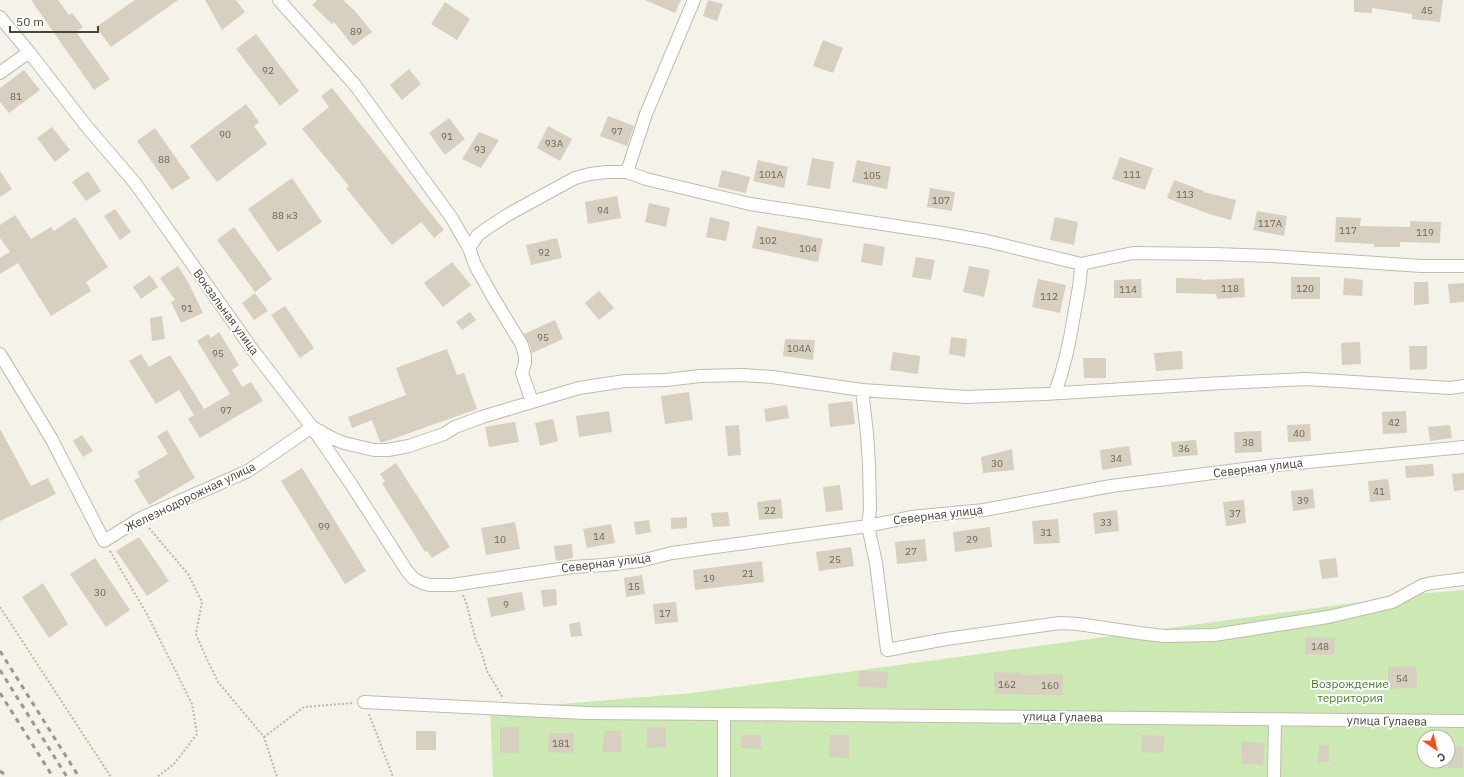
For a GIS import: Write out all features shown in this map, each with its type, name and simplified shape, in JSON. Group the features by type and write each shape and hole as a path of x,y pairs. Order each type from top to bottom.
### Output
{"street":[{"path":"279,0 355,86 451,217 469,248 475,265 482,278 522,345 525,356 522,373 532,402"},
{"path":"627,172 646,114 694,0"},
{"name":"Вокзальная улица","path":"0,17 87,127 135,182 252,349 312,427 407,571 414,579"},
{"path":"0,73 29,52"},
{"path":"469,248 478,235 497,221 575,178 607,172 627,172 646,179 750,204 950,234 987,241 1081,264 1133,253 1272,256 1422,266 1464,266"},
{"path":"1055,393 1061,376 1072,326 1081,279 1081,264"},
{"path":"0,354 51,438 104,541"},
{"path":"312,427 344,443 374,450 388,450 408,446 444,434 455,427 482,417 579,388 625,381 666,380 700,376 743,375 772,377 862,390 966,396 1044,394 1306,379 1450,388 1464,386"},
{"path":"862,390 869,464 870,508 868,526 876,563 887,650 946,639 1060,623 1078,624 1164,636 1214,635 1328,618 1392,602 1432,583 1464,579"},
{"name":"Железнодорожная улица","path":"104,541 141,518 248,471 312,427"},
{"name":"Северная улица","path":"414,579 430,585 452,585 573,567 640,561 672,553 868,526 911,517 984,510 1111,486 1268,466 1464,446"},
{"name":"улица Гулаева","path":"364,702 586,713 1464,722"},
{"path":"724,714 724,777"},
{"path":"1274,777 1275,720"}],"path":[{"path":"141,518 188,574 202,602 196,634 204,653 218,682 264,737 277,777"},
{"path":"104,541 148,616 192,704 197,734 174,764 157,777"},
{"path":"452,585 461,593 466,602 476,641 480,648 487,671 510,709"},
{"path":"0,607 111,777"},
{"path":"264,737 304,707 364,702 393,777"}],"green space":[{"name":"Возрождение территория","path":"1464,590 1464,777 493,777 490,710 692,693 1427,593"}],"building":[{"path":"31,0 58,0 69,15 72,13 83,27 76,32 110,79 94,90"},
{"path":"135,0 178,0 111,47 96,27"},
{"path":"205,0 236,0 245,12 222,30"},
{"path":"317,0 343,0 356,12 372,32 353,46 334,22 332,24 312,5"},
{"path":"645,0 681,0 675,13"},
{"path":"708,0 723,4 717,21 703,16"},
{"path":"1354,0 1443,0 1440,22 1412,19 1412,14 1372,8 1372,13 1354,12"},
{"path":"445,2 470,19 457,40 431,24"},
{"path":"256,34 299,91 280,106 236,49"},
{"path":"823,40 843,48 833,73 813,66"},
{"path":"409,69 421,84 402,100 390,85"},
{"path":"24,70 40,90 9,113 0,102 0,88"},
{"path":"332,88 444,230 434,238 421,222 392,245 346,188 349,186 302,129 329,107 321,96"},
{"path":"246,104 259,122 254,126 267,144 217,182 190,146"},
{"path":"608,116 634,126 627,146 600,136"},
{"path":"449,118 465,139 445,155 429,133"},
{"path":"548,126 572,139 560,161 537,148"},
{"path":"52,127 70,150 55,162 37,138"},
{"path":"155,128 190,178 172,190 137,141"},
{"path":"479,132 499,140 481,168 462,159"},
{"path":"1120,157 1153,168 1145,190 1112,179"},
{"path":"812,158 834,162 830,189 807,185"},
{"path":"758,160 788,167 784,188 753,181"},
{"path":"857,160 891,167 887,189 852,182"},
{"path":"722,170 750,177 746,193 718,187"},
{"path":"0,171 12,189 0,197"},
{"path":"88,171 101,191 86,201 72,182"},
{"path":"292,178 322,222 278,252 248,209"},
{"path":"1174,180 1204,191 1203,192 1236,200 1231,220 1209,214 1167,198"},
{"path":"930,188 955,192 952,211 927,207"},
{"path":"617,196 621,218 588,224 585,202"},
{"path":"649,203 670,208 666,227 645,222"},
{"path":"115,209 131,232 120,240 104,216"},
{"path":"1257,211 1287,216 1284,236 1253,230"},
{"path":"15,215 31,239 51,227 54,231 75,217 108,267 86,282 91,291 51,316 18,263 0,274 0,258 10,252 0,238 0,225"},
{"path":"710,217 730,222 726,241 706,237"},
{"path":"1055,217 1078,222 1074,245 1050,240"},
{"path":"1336,217 1361,218 1360,226 1410,227 1410,221 1441,222 1440,243 1400,242 1400,247 1374,247 1374,244 1335,242"},
{"path":"757,226 823,239 818,262 752,248"},
{"path":"234,227 272,279 255,292 217,240"},
{"path":"557,238 562,258 531,265 526,245"},
{"path":"864,243 885,247 882,266 861,262"},
{"path":"916,257 935,260 931,280 912,277"},
{"path":"452,262 471,285 443,307 424,283"},
{"path":"178,266 188,282 203,313 181,323 171,302 175,300 160,278"},
{"path":"969,266 990,270 984,297 963,292"},
{"path":"150,275 158,287 141,299 133,287"},
{"path":"1291,277 1320,277 1320,299 1291,299"},
{"path":"1176,278 1202,280 1244,278 1245,297 1217,299 1216,294 1176,293"},
{"path":"1344,278 1363,280 1362,296 1343,295"},
{"path":"1038,279 1066,285 1060,313 1032,307"},
{"path":"1141,279 1142,298 1114,298 1114,280"},
{"path":"1414,282 1428,282 1429,304 1414,305"},
{"path":"1464,283 1464,302 1450,303 1448,284"},
{"path":"599,291 614,308 599,320 585,303"},
{"path":"255,293 268,311 254,320 242,303"},
{"path":"285,306 314,348 300,358 271,315"},
{"path":"470,312 476,320 462,330 456,322"},
{"path":"162,316 165,339 152,341 150,318"},
{"path":"555,320 563,339 532,353 524,334"},
{"path":"219,332 239,365 232,370 242,387 251,382 263,401 200,438 188,419 194,415 179,390 156,404 129,361 141,354 149,367 170,355 204,409 230,394 197,341 208,334 211,338"},
{"path":"951,337 967,339 965,357 949,354"},
{"path":"785,339 815,340 813,360 783,356"},
{"path":"1360,342 1361,364 1342,365 1341,343"},
{"path":"1409,346 1427,346 1427,369 1410,370"},
{"path":"447,349 457,375 464,373 477,409 384,442 380,442 372,420 352,428 348,417 406,395 396,368"},
{"path":"1182,351 1183,369 1156,371 1154,353"},
{"path":"893,352 920,356 918,374 890,370"},
{"path":"1083,358 1106,358 1106,378 1084,378"},
{"path":"689,392 693,420 665,424 661,396"},
{"path":"852,401 855,424 830,427 828,404"},
{"path":"787,405 789,418 766,422 764,409"},
{"path":"609,411 612,432 579,437 576,416"},
{"path":"1406,411 1407,433 1383,434 1382,412"},
{"path":"553,419 558,441 540,446 535,423"},
{"path":"515,422 519,442 489,447 485,427"},
{"path":"1310,424 1311,441 1288,442 1287,425"},
{"path":"739,425 741,455 728,456 725,426"},
{"path":"1450,425 1452,438 1430,441 1428,427"},
{"path":"0,429 31,486 48,478 56,494 0,521"},
{"path":"167,430 195,478 149,505 134,480 140,477 137,472 168,454 157,436"},
{"path":"1261,431 1262,452 1235,453 1234,432"},
{"path":"82,435 93,451 83,457 73,441"},
{"path":"1196,440 1198,455 1173,457 1171,442"},
{"path":"1129,446 1132,465 1102,470 1100,450"},
{"path":"1012,449 1014,470 983,473 981,457"},
{"path":"396,463 450,547 432,558 427,551 425,552 382,483 385,481 380,474"},
{"path":"1433,464 1434,476 1406,478 1405,466"},
{"path":"302,468 366,571 345,584 281,481"},
{"path":"1464,473 1464,490 1454,491 1452,474"},
{"path":"1388,479 1391,500 1370,502 1368,481"},
{"path":"840,485 843,510 826,512 823,487"},
{"path":"1313,489 1315,508 1293,511 1291,491"},
{"path":"781,499 783,518 759,520 757,502"},
{"path":"1244,500 1246,523 1226,526 1223,502"},
{"path":"1117,510 1119,531 1095,534 1093,513"},
{"path":"728,512 730,526 713,527 711,513"},
{"path":"687,517 687,528 671,529 671,518"},
{"path":"1058,519 1060,543 1034,544 1032,521"},
{"path":"649,520 651,532 636,535 634,522"},
{"path":"515,522 520,549 486,555 481,528"},
{"path":"611,524 615,543 587,548 583,529"},
{"path":"990,527 992,547 955,552 953,532"},
{"path":"139,537 169,581 147,596 116,551"},
{"path":"925,539 927,561 897,564 895,542"},
{"path":"572,544 573,558 556,561 554,546"},
{"path":"851,547 854,566 819,571 816,552"},
{"path":"95,558 130,610 106,627 70,574"},
{"path":"1336,558 1338,577 1322,579 1319,560"},
{"path":"762,561 764,582 695,590 693,570"},
{"path":"642,575 645,594 626,597 624,578"},
{"path":"43,583 68,624 49,638 22,597"},
{"path":"556,589 557,605 543,607 541,590"},
{"path":"522,592 525,610 491,617 487,598"},
{"path":"676,602 678,622 655,624 653,604"},
{"path":"580,622 582,636 571,637 569,624"},
{"path":"1305,637 1335,638 1335,655 1305,654"},
{"path":"1416,666 1417,688 1388,689 1388,667"},
{"path":"859,671 888,672 887,688 858,687"},
{"path":"994,672 1021,673 1021,675 1063,674 1063,695 994,694"},
{"path":"500,727 519,727 519,753 500,753"},
{"path":"666,727 666,747 647,748 647,728"},
{"path":"416,731 436,731 436,750 416,750"},
{"path":"604,731 621,731 621,752 603,752"},
{"path":"549,733 574,733 573,753 548,752"},
{"path":"741,735 761,735 761,749 741,748"},
{"path":"830,735 849,735 849,758 829,757"},
{"path":"1142,735 1165,736 1163,753 1141,752"},
{"path":"1242,742 1265,743 1263,765 1241,764"},
{"path":"1319,745 1329,746 1329,762 1318,762"},
{"path":"1456,747 1463,747 1463,768 1456,768"}],"railway":[{"path":"0,651 79,777"},
{"path":"0,670 67,777"},
{"path":"0,693 53,777"},
{"path":"0,771 8,777"}]}
